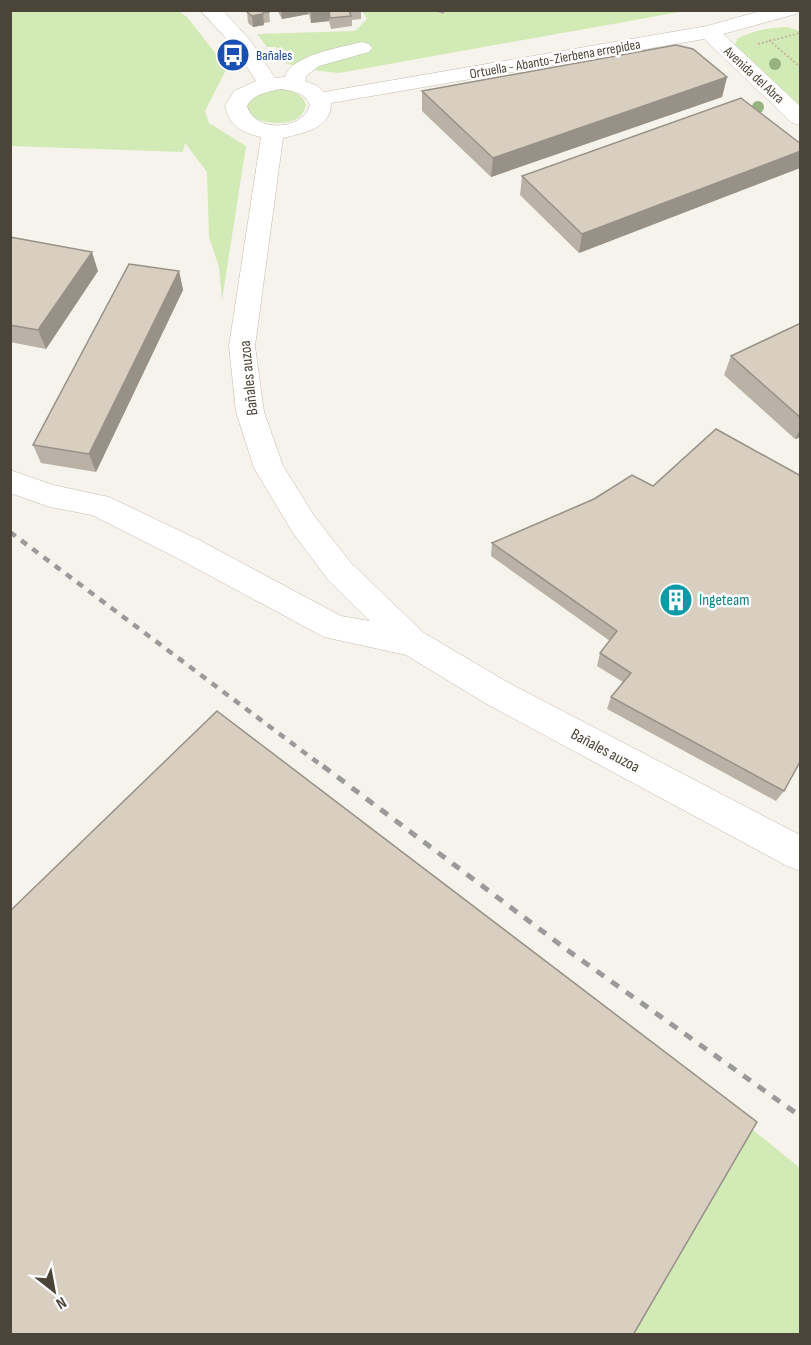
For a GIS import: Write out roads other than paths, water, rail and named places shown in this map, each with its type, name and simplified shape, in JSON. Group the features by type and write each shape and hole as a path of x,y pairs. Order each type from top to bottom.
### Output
{"street":[{"path":"220,13 250,52 268,84"},
{"name":"Ortuella - Abanto-Zierbena errepidea","path":"319,99 709,32 748,22 792,15"},
{"name":"Avenida del Abra","path":"709,32 801,118"},
{"path":"294,84 297,72 312,62 362,48"},
{"path":"268,84 294,84 314,92 319,99 320,112 315,119 297,129 273,132 249,127 240,121 235,106 238,99 246,92 268,84"},
{"name":"Bañales auzoa","path":"273,132 242,346 250,412 269,468 304,525 340,572 413,643 497,693 801,854"},
{"name":"Bañales auzoa","path":"10,481 50,496 98,505 190,550 334,628 413,643"}],"railway":[{"path":"10,532 325,768"},
{"path":"323,766 570,952 800,1116"}],"place":[{"name":"Bañales","path":"233,55"},
{"name":"Ingeteam","path":"676,600"}]}
